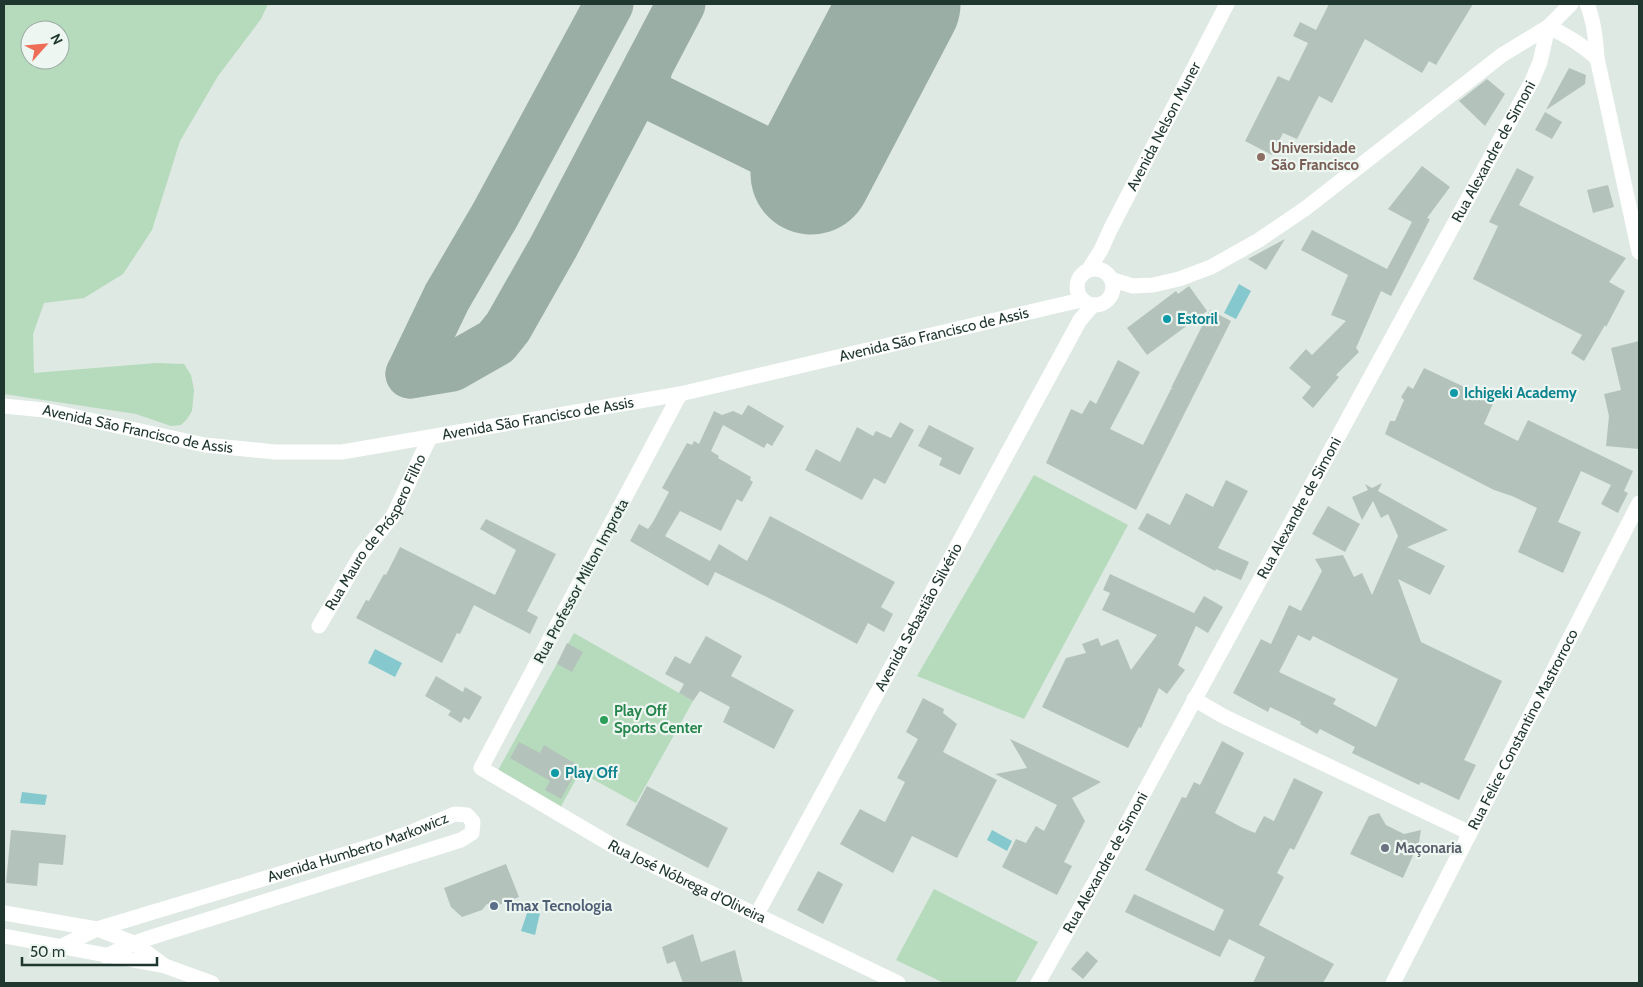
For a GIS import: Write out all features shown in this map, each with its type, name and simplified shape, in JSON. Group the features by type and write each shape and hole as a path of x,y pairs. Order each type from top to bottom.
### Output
{"street":[{"name":"Avenida Nelson Muner","path":"1089,269 1102,250 1111,228 1227,4"},
{"path":"1102,250 1102,259 1110,276 1114,289 1110,298 1102,304 1081,301 1077,284 1081,275 1089,269 1099,268 1110,276 1133,286 1153,285 1179,279 1211,267 1259,240 1306,208 1502,55 1548,27 1571,4"},
{"path":"1587,4 1591,13 1596,37 1597,58 1639,252"},
{"path":"1548,27 1583,45 1597,58"},
{"name":"Rua Alexandre de Simoni","path":"1038,983 1105,864 1532,81 1540,62 1548,27"},
{"name":"Avenida Sebastião Silvério","path":"757,914 1080,320 1081,301"},
{"name":"Avenida São Francisco de Assis","path":"4,406 44,410 206,445 275,452 342,452 680,394 1081,301"},
{"name":"Rua Professor Milton Improta","path":"481,768 680,394"},
{"name":"Rua Mauro de Próspero Filho","path":"319,626 361,555 393,516 430,437"},
{"name":"Rua Felice Constantino Mastrorroco","path":"1393,983 1638,507"},
{"path":"1194,700 1223,716 1470,833"},
{"name":"Rua José Nóbrega d'Oliveira","path":"481,768 615,847 898,983"},
{"name":"Avenida Humberto Markowicz","path":"62,946 97,929 372,846 455,814 467,815 473,822 472,833 461,840 134,943 106,956"},
{"path":"4,913 97,929 134,943 165,966"},
{"path":"4,936 165,966 212,983"}],"green space":[{"path":"4,4 268,4 261,19 218,76 180,141 152,230 123,274 84,298 44,303 33,334 34,373 156,363 184,364 191,375 194,390 192,411 187,419 181,425 171,426 136,414 4,394"},
{"path":"1034,475 1128,525 1024,719 917,676"},
{"name":"Play Off Sports Center","path":"574,633 693,701 636,803 580,772 559,810 496,774"},
{"path":"934,889 1038,942 1015,983 944,983 896,960"}],"water":[{"path":"1239,284 1251,291 1236,319 1224,313"},
{"path":"375,649 402,663 395,677 368,663"},
{"path":"22,792 47,795 45,805 20,803"},
{"path":"992,830 1012,841 1007,851 987,840"},
{"path":"528,910 540,913 535,935 521,931"}],"building":[{"path":"1329,4 1473,4 1436,65 1429,61 1422,73 1365,39 1332,103 1319,96 1297,139 1283,133 1272,155 1245,141 1278,76 1289,81 1308,43 1293,36 1300,22 1316,30"},
{"path":"1569,68 1586,75 1585,84 1546,110"},
{"path":"1487,79 1505,94 1485,126 1459,101"},
{"path":"1545,112 1562,122 1552,139 1535,130"},
{"path":"1422,166 1450,187 1427,218 1430,219 1391,296 1381,291 1356,348 1359,352 1336,375 1339,377 1313,408 1302,398 1311,387 1289,368 1306,349 1312,355 1346,321 1331,315 1348,275 1301,250 1312,230 1387,269 1412,222 1388,209"},
{"path":"1517,168 1534,177 1519,205 1626,258 1609,282 1625,291 1606,327 1605,325 1584,361 1571,353 1582,335 1473,279 1498,226 1489,222"},
{"path":"1608,185 1614,207 1593,213 1587,190"},
{"path":"1285,239 1266,270 1248,259"},
{"name":"Estoril","path":"1189,286 1207,311 1147,355 1127,328 1176,291 1178,294"},
{"path":"1210,310 1231,321 1136,510 1046,463 1071,409 1082,414 1090,400 1096,404 1118,360 1140,372 1110,429 1143,445 1171,389 1173,389 1171,388"},
{"path":"1639,341 1639,449 1606,446 1609,416 1604,394 1621,390 1611,348"},
{"path":"1424,368 1494,401 1484,424 1518,441 1528,420 1633,471 1624,491 1628,493 1618,513 1601,504 1611,485 1581,471 1558,522 1581,532 1563,573 1518,552 1537,508 1494,490 1385,434 1390,421 1395,421 1404,400 1401,397 1408,386 1413,389"},
{"path":"748,405 784,426 772,446 767,443 764,448 723,425 711,451 719,456 718,458 751,477 750,480 753,482 742,502 737,499 721,531 680,511 665,536 710,561 719,544 747,561 770,516 895,582 881,607 893,614 884,632 868,623 857,644 715,572 708,586 630,541 639,524 648,529 653,522 669,492 662,488 687,443 692,445 694,441 699,444 714,411 722,415 733,411 742,415"},
{"path":"900,422 914,430 885,484 874,478 862,500 805,470 816,449 840,462 857,427 873,436 876,431 891,438"},
{"path":"929,425 974,448 960,475 939,465 942,458 918,446"},
{"path":"1226,480 1248,491 1218,548 1249,562 1241,580 1216,569 1215,571 1138,529 1147,513 1170,525 1186,493 1213,507"},
{"path":"1382,483 1378,491 1448,530 1407,547 1445,566 1430,595 1398,579 1421,642 1502,681 1464,760 1476,765 1459,800 1421,782 1419,785 1352,753 1355,747 1320,729 1317,734 1300,724 1301,722 1270,707 1268,712 1233,693 1261,639 1271,644 1289,605 1301,611 1322,571 1315,559 1343,555 1354,577 1362,573 1372,595 1398,536 1388,514 1381,518 1373,501 1362,520 1352,497 1368,490 1365,484 1372,488","holes":["1298,635 1310,641 1313,636 1398,679 1376,727 1333,704 1336,699 1279,672"]},
{"path":"1328,506 1360,524 1345,552 1312,534"},
{"path":"486,519 556,554 527,611 538,617 530,634 474,605 460,634 457,633 442,663 356,618 366,600 369,601 384,574 386,575 400,547 495,595 516,550 480,529"},
{"path":"1110,574 1194,613 1204,596 1223,607 1208,633 1196,626 1178,665 1185,670 1167,694 1159,688 1141,728 1139,727 1128,748 1042,707 1066,658 1086,653 1082,644 1098,638 1101,646 1118,639 1131,670 1157,635 1102,610 1110,593 1103,590"},
{"path":"706,636 742,656 731,676 794,710 774,749 723,722 730,707 700,691 693,701 679,693 684,684 665,674 675,656 690,664"},
{"path":"567,643 583,652 572,672 557,664"},
{"path":"436,676 463,692 465,687 482,697 469,720 464,717 461,723 448,715 451,711 425,696"},
{"path":"923,698 944,709 943,713 957,724 943,752 997,780 957,858 912,836 893,873 840,844 860,809 885,822 905,782 897,778 918,739 906,732"},
{"path":"1010,739 1101,782 1072,798 1085,821 1064,862 1072,866 1057,895 1002,867 1016,839 1026,843 1036,826 1044,831 1057,805 995,774 1027,768"},
{"path":"1222,741 1244,753 1215,813 1241,827 1255,833 1264,816 1274,821 1294,778 1323,792 1294,850 1290,848 1277,873 1284,877 1259,925 1334,964 1323,983 1253,983 1265,957 1229,939 1220,957 1125,912 1134,894 1214,931 1224,910 1145,870 1182,797 1186,798 1194,782 1200,785"},
{"name":"Play Off","path":"519,742 540,753 544,745 579,766 561,799 545,790 550,781 510,758"},
{"path":"647,786 728,828 708,868 626,825"},
{"name":"Maçonaria","path":"1379,813 1386,825 1404,834 1421,830 1419,842 1403,878 1350,854 1369,816"},
{"path":"11,830 66,835 63,865 39,863 37,886 6,883"},
{"path":"506,864 519,897 496,906 487,904 482,910 462,917 451,907 444,888"},
{"path":"818,871 843,884 823,924 797,910"},
{"path":"693,934 701,962 735,950 743,983 683,983 675,961 667,964 662,947"},
{"path":"1087,951 1098,961 1083,979 1071,969"}],"taxiway":[{"path":"410,374 447,297 495,215 609,4"},
{"path":"410,374 452,367 496,342 508,327 554,246 681,4"},
{"path":"648,67 646,81 650,95 811,174"}],"runway":[{"path":"811,174 900,4"}],"place":[{"name":"Universidade São Francisco","path":"1261,157"},
{"name":"Estoril","path":"1167,319"},
{"name":"Ichigeki Academy","path":"1454,393"},
{"name":"Play Off Sports Center","path":"604,720"},
{"name":"Play Off","path":"555,773"},
{"name":"Maçonaria","path":"1385,848"},
{"name":"Tmax Tecnologia","path":"494,906"}]}
